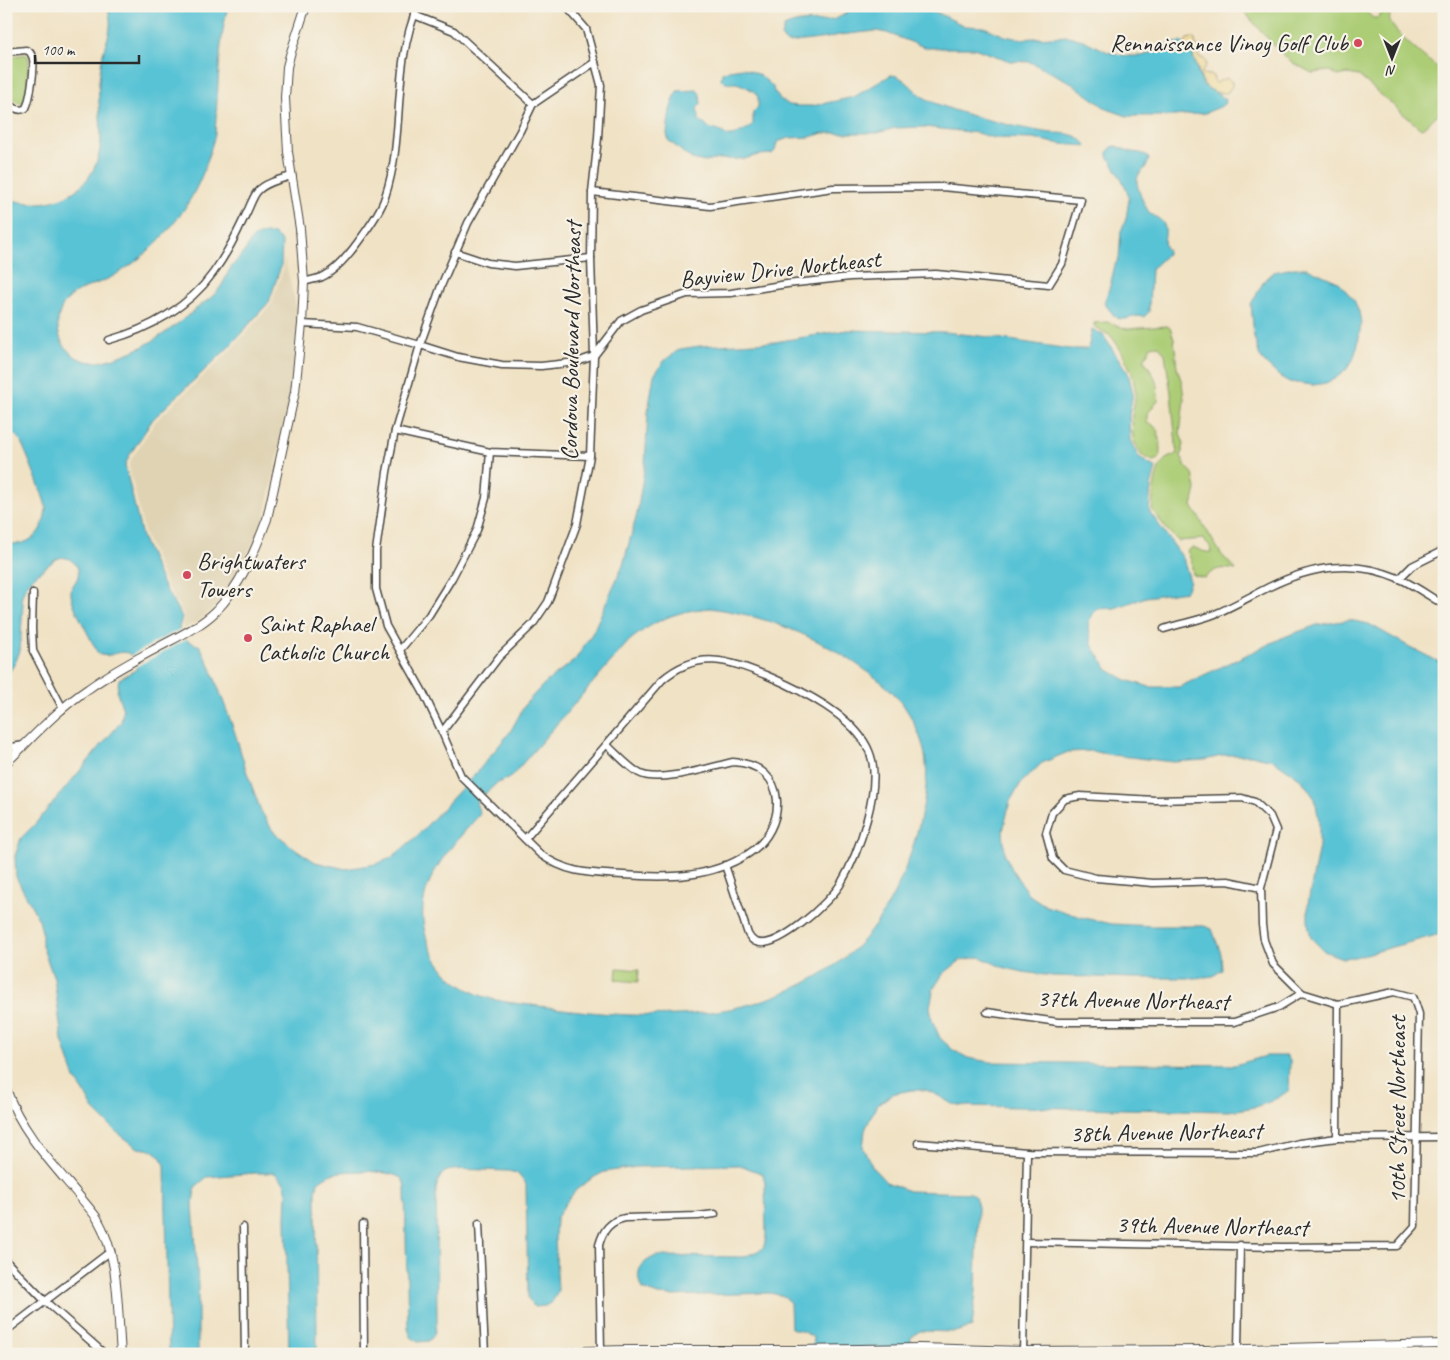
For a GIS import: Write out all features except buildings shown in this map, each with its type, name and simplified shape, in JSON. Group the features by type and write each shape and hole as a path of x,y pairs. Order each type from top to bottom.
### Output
{"street":[{"path":"6,763 86,690 208,618 234,588 260,539 267,519 293,401 302,324 304,282 300,229 286,131 286,81 290,55 306,6"},
{"path":"304,282 324,276 347,257 367,230 385,198 395,154 402,63 418,6"},
{"name":"Cordova Boulevard Northeast","path":"442,732 499,657 533,624 548,602 577,524 590,456 594,356 590,258 592,192 601,85 586,29 566,6"},
{"path":"414,15 454,32 533,104"},
{"path":"6,52 21,50 29,52 33,57 33,65 29,102 26,108 19,110 6,101"},
{"path":"595,62 533,104 520,131 468,223 440,286 420,344 395,431 387,472 376,552 376,589 386,626 423,692 461,776 540,854 557,865 583,872 643,876 681,876 706,872 747,855 756,848 770,831 775,820 778,803 774,788 764,772 754,766 733,762 668,776 652,777 638,772 607,745"},
{"path":"109,340 128,335 151,324 176,309 198,291 213,273 227,251 258,191 276,180 292,176"},
{"name":"Bayview Drive Northeast","path":"592,192 710,206 833,188 942,187 1081,200 1062,264 1049,285 936,274 850,276 731,293 687,294 641,310 621,321 594,356"},
{"path":"456,252 488,263 515,266 590,258"},
{"path":"302,324 356,327 420,344 458,357 502,365 541,366 577,362 594,356"},
{"path":"395,431 490,452 590,456"},
{"path":"400,650 429,616 452,578 477,530 486,498 490,452"},
{"path":"1399,578 1412,566 1444,550"},
{"path":"1164,629 1184,622 1199,620 1244,601 1268,587 1304,573 1344,566 1365,569 1399,578 1444,605"},
{"path":"33,593 33,651 63,709"},
{"path":"525,839 662,680 689,663 700,660 725,662 755,671 800,691 848,722 864,740 873,762 874,774 874,787 870,808 848,871 839,887 810,918 777,939 767,943 751,940 725,865"},
{"path":"6,748 26,744"},
{"name":"10th Street Northeast","path":"1261,888 1228,881 1153,883 1096,878 1064,870 1053,859 1046,833 1047,825 1052,813 1065,799 1080,796 1156,800 1242,798 1255,802 1270,816 1276,830 1261,888 1264,940 1272,964 1302,993 1338,1004 1394,992 1412,997 1419,1014 1415,1226 1397,1246"},
{"name":"37th Avenue Northeast","path":"987,1012 1058,1022 1234,1022 1279,1007 1302,993"},
{"path":"1337,1138 1338,1004"},
{"path":"6,1090 19,1119 32,1140 97,1218 103,1228 111,1251 114,1271 121,1354"},
{"name":"38th Avenue Northeast","path":"918,1143 1027,1152 1258,1153 1299,1143 1337,1138 1444,1137"},
{"path":"1023,1352 1027,1152"},
{"path":"601,1350 599,1245 605,1230 617,1220 639,1217 715,1214"},
{"path":"480,1223 485,1354"},
{"path":"363,1224 364,1354"},
{"path":"243,1227 245,1354"},
{"name":"39th Avenue Northeast","path":"1026,1242 1397,1246"},
{"path":"1238,1349 1240,1245"},
{"path":"6,1331 111,1251"},
{"path":"6,1261 45,1301 105,1354"},
{"path":"564,1354 601,1350 655,1352 920,1348 1023,1352 1444,1344"}],"shaded area":[{"path":"284,257 298,315 294,373 285,425 264,518 231,585 214,608 197,622 184,629 182,627 184,615 165,581 145,535 129,466 132,458 156,421 229,352 271,305 284,267"}],"green space":[{"path":"1239,6 1360,6 1373,18 1377,18 1386,10 1390,14 1390,21 1393,27 1399,34 1444,73 1444,109 1421,129 1359,76 1348,74 1338,76 1330,71 1312,73 1293,63 1277,49"},
{"path":"25,54 28,56 29,61 25,102 22,104 6,93 6,58"},
{"path":"1107,322 1127,329 1167,326 1170,328 1174,339 1177,368 1182,383 1184,399 1180,434 1184,444 1181,456 1185,465 1193,474 1196,489 1192,506 1221,554 1236,570 1218,569 1204,578 1193,575 1191,560 1187,551 1193,547 1211,553 1210,546 1203,539 1178,541 1152,510 1155,483 1159,469 1166,459 1177,454 1165,354 1158,345 1151,346 1144,360 1153,375 1157,388 1158,401 1147,414 1147,423 1153,425 1158,431 1161,447 1159,459 1153,461 1141,455 1133,439 1132,416 1136,393 1132,373 1112,337 1094,326 1094,323"},
{"path":"617,968 639,970 638,982 616,980"}],"sand":[{"path":"1192,38 1195,40 1196,46 1204,47 1203,52 1197,54 1206,62 1202,71 1203,74 1213,76 1216,83 1226,78 1232,82 1232,86 1227,93 1211,91 1206,87 1193,56 1185,43 1187,39"}],"water":[{"path":"107,6 228,6 220,53 215,134 197,187 185,208 170,228 134,263 107,279 82,289 68,299 63,306 58,324 61,340 65,347 78,358 94,362 104,361 142,347 173,327 213,295 253,238 262,234 274,234 282,242 281,266 269,302 227,349 153,419 125,465 142,537 162,583 182,617 179,628 188,641 200,646 211,668 261,811 273,831 290,845 315,862 346,869 376,864 391,858 416,837 478,771 510,732 526,703 545,683 575,660 593,632 623,565 637,514 645,465 648,412 654,375 665,360 680,349 700,346 775,342 847,330 944,332 1069,349 1088,349 1092,329 1103,335 1128,373 1133,393 1129,415 1130,440 1139,458 1156,468 1151,486 1149,511 1183,558 1190,581 1186,591 1146,597 1115,608 1096,609 1088,623 1092,645 1108,670 1126,680 1150,687 1179,687 1284,637 1317,625 1349,620 1369,624 1408,646 1444,663 1444,933 1355,957 1342,958 1324,951 1311,938 1308,923 1308,903 1319,846 1319,821 1315,799 1301,779 1273,760 1251,755 1225,755 1205,760 1173,762 1091,751 1068,752 1042,763 1021,783 1010,801 1003,831 1005,855 1028,894 1046,906 1084,918 1112,924 1204,926 1212,929 1221,954 1222,970 1213,976 1196,978 1052,976 1002,967 980,957 961,960 943,974 934,988 930,1006 932,1020 940,1038 953,1050 968,1058 989,1062 1235,1065 1266,1056 1287,1056 1290,1061 1289,1090 1261,1105 1229,1111 966,1106 952,1104 926,1090 911,1090 892,1094 876,1106 865,1130 863,1148 873,1168 886,1182 909,1191 971,1193 975,1196 978,1207 976,1291 972,1327 955,1332 920,1331 911,1337 910,1354 812,1354 813,1337 791,1328 790,1303 784,1296 770,1293 671,1296 658,1295 642,1289 639,1278 640,1269 642,1265 656,1256 744,1257 760,1250 764,1246 766,1237 765,1183 763,1174 740,1165 636,1167 604,1172 591,1179 576,1190 556,1219 558,1292 552,1302 545,1306 534,1307 528,1298 526,1184 517,1173 465,1169 445,1172 437,1185 437,1322 434,1335 429,1341 418,1342 411,1337 408,1329 405,1189 403,1181 397,1176 390,1174 350,1171 331,1174 318,1182 316,1192 317,1354 289,1354 287,1193 285,1184 275,1173 255,1173 207,1177 195,1187 193,1204 198,1284 198,1354 169,1354 165,1165 159,1155 153,1150 138,1148 114,1130 93,1109 75,1079 62,1040 54,978 42,946 42,932 39,920 16,877 15,856 21,838 121,722 123,710 117,692 119,679 137,669 129,653 124,652 106,656 98,654 72,600 71,594 77,578 78,568 70,559 63,557 54,561 33,578 24,590 21,600 23,603 20,651 6,677 6,543 21,543 35,536 43,524 46,508 39,485 20,440 6,427 6,198 21,202 37,203 65,196 78,189 96,165 101,141 99,81 102,57 110,30","holes":["710,608 775,623 835,650 885,685 901,701 916,727 925,753 926,766 921,818 902,877 894,894 875,924 852,951 838,963 816,977 768,999 718,1011 667,1015 590,1012 494,1000 477,994 459,983 449,975 434,955 425,932 423,907 430,880 436,868 480,814 476,802 497,783 510,778 629,641 648,627 676,614"]},
{"path":"860,6 914,6 938,13 965,26 984,27 1005,36 1019,39 1068,36 1083,40 1108,52 1127,56 1142,56 1180,42 1192,53 1203,85 1226,99 1220,107 1205,113 1174,116 1127,116 1107,109 1070,82 1030,62 1010,61 974,48 927,48 887,33 876,31 788,43 781,36 784,27 791,24 835,19"},
{"path":"743,68 760,75 773,87 774,92 780,99 789,105 812,106 854,97 891,75 903,79 919,94 945,107 1017,127 1075,136 1087,146 1033,139 994,138 977,133 924,127 895,128 878,133 823,133 810,137 789,138 777,142 775,151 772,154 744,159 719,159 705,162 692,159 668,140 670,110 677,91 697,90 700,94 701,104 697,110 699,120 709,128 722,132 727,136 733,136 753,124 753,112 758,107 758,96 753,91 736,83 726,83 721,79 722,73"},
{"path":"1116,146 1127,151 1143,154 1149,159 1137,179 1138,187 1147,209 1162,221 1165,228 1165,245 1168,251 1151,269 1149,312 1144,317 1116,318 1104,303 1115,265 1119,258 1121,231 1126,219 1129,199 1126,188 1108,156 1108,151"},
{"path":"1293,268 1307,268 1338,282 1354,300 1359,312 1361,323 1358,344 1353,360 1346,370 1326,383 1313,385 1289,382 1279,376 1260,357 1254,337 1251,304 1264,281 1274,272"}],"pier":[{"path":"182,628 189,638 134,668 128,657"}],"place":[{"name":"Rennaissance Vinoy Golf Club","path":"1358,43"},
{"name":"Brightwaters Towers","path":"187,575"},
{"name":"Saint Raphael Catholic Church","path":"248,638"}]}
